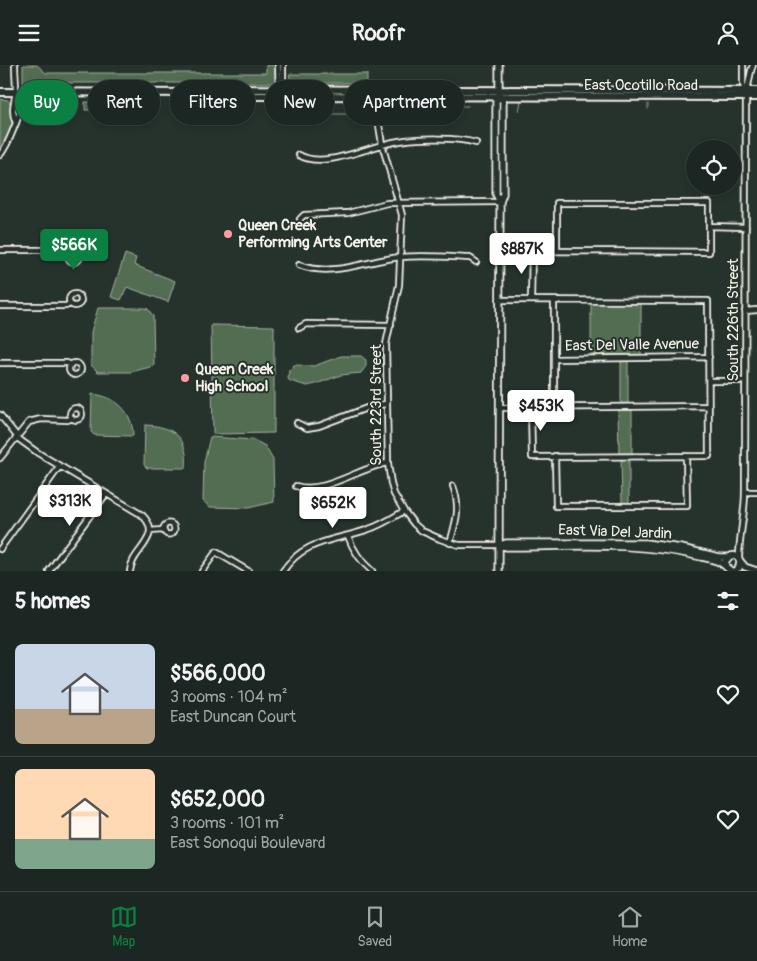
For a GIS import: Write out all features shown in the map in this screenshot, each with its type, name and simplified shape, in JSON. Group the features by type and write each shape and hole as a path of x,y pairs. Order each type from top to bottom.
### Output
{"main road":[{"name":"East Ocotillo Road","path":"746,95 757,91"},
{"name":"East Ocotillo Road","path":"0,92 15,92"},
{"name":"East Ocotillo Road","path":"78,92 170,93"},
{"name":"East Ocotillo Road","path":"464,93 746,95 757,97"}],"street":[{"path":"15,65 16,80"},
{"path":"278,65 280,80"},
{"path":"282,80 283,65"},
{"path":"499,65 499,93 496,101 496,194 500,202 499,571"},
{"path":"743,65 743,85 746,95"},
{"path":"746,95 750,71 753,65"},
{"name":"South 226th Street","path":"739,560 738,548 745,515 746,95"},
{"path":"0,155 12,136 15,125"},
{"name":"South 223rd Street","path":"379,125 382,144 402,215 399,285 386,344 386,404 389,476 394,494 404,511"},
{"path":"299,155 307,159 331,159 382,144 410,140 466,140 476,143"},
{"path":"300,219 304,215 348,213 387,203 500,202"},
{"path":"531,301 532,251 709,252 709,203 557,203 557,251"},
{"path":"709,226 746,227"},
{"path":"0,250 64,250 70,252"},
{"path":"298,265 309,269 341,269 400,257 470,257 476,262"},
{"path":"500,300 708,301 708,456 532,457 531,407"},
{"path":"554,301 554,407"},
{"path":"0,306 66,306 70,304"},
{"path":"745,311 757,311"},
{"path":"299,328 306,324 391,325"},
{"name":"East Del Valle Avenue","path":"554,359 709,357"},
{"path":"0,363 67,363 71,365"},
{"path":"709,381 745,381"},
{"path":"297,423 307,427 319,426 372,406 386,404"},
{"path":"499,407 709,406"},
{"path":"0,415 16,436 38,453 142,515 147,520 150,531 148,540 132,561 130,571"},
{"path":"0,458 28,422 41,419 68,420 72,418"},
{"path":"555,456 556,507 686,506 686,456"},
{"path":"296,486 305,489 332,483 375,465 388,463"},
{"path":"0,549 60,466"},
{"path":"450,543 458,511 458,499 453,486"},
{"path":"745,492 757,492"},
{"path":"50,571 106,494"},
{"path":"283,571 291,561 312,545 348,536 380,525 404,511"},
{"name":"East Via Del Jardin","path":"404,511 422,531 450,543 470,546 506,543 645,543 681,548 719,557 730,556 739,560"},
{"path":"150,531 163,530"},
{"path":"348,536 362,562 372,571"},
{"name":"East Via Del Jardin","path":"500,545 506,547 650,548 712,559 721,562 731,570 742,571"},
{"name":"South 226th Street","path":"730,556 738,548"},
{"path":"202,571 216,552 248,571"},
{"path":"730,556 726,560 731,570 739,568 739,560"},
{"path":"739,560 745,566 757,571"}],"green space":[{"path":"23,65 37,65 46,73 266,73 266,65 276,65 275,80 265,80 265,83 255,83 255,80 170,80 170,83 160,83 160,80 88,80 88,83 78,83 78,80 23,80"},
{"path":"367,74 367,80 344,80 344,83 334,83 334,80 291,80 289,75"},
{"path":"0,99 8,100 10,103 12,121 9,138 0,151"},
{"path":"85,102 88,102 88,110 85,110"},
{"path":"125,254 136,258 134,265 175,281 168,302 127,287 121,300 111,297"},
{"path":"591,304 641,304 641,355 591,355"},
{"path":"98,308 148,309 153,316 154,366 131,372 98,372 91,365 91,332"},
{"path":"211,325 274,326 274,433 213,434"},
{"path":"341,356 361,356 366,360 366,366 361,373 341,375 307,386 288,379 289,370 294,365 314,366"},
{"path":"621,361 628,361 628,405 621,405"},
{"path":"92,394 108,398 121,406 130,419 133,436 94,435 91,432"},
{"path":"618,410 632,410 632,454 619,454"},
{"path":"145,425 172,431 182,441 185,449 186,468 147,468 144,465"},
{"path":"210,437 254,440 265,446 273,460 274,502 248,508 210,507 203,501 204,462"},
{"path":"621,459 629,459 629,504 622,504"}],"waterway":[{"path":"519,111 521,101"},
{"path":"648,104 648,109"},
{"path":"464,106 468,106"},
{"path":"334,114 344,114"}],"place":[{"name":"Queen Creek Performing Arts Center","path":"228,234"},
{"name":"Queen Creek High School","path":"185,378"}]}
